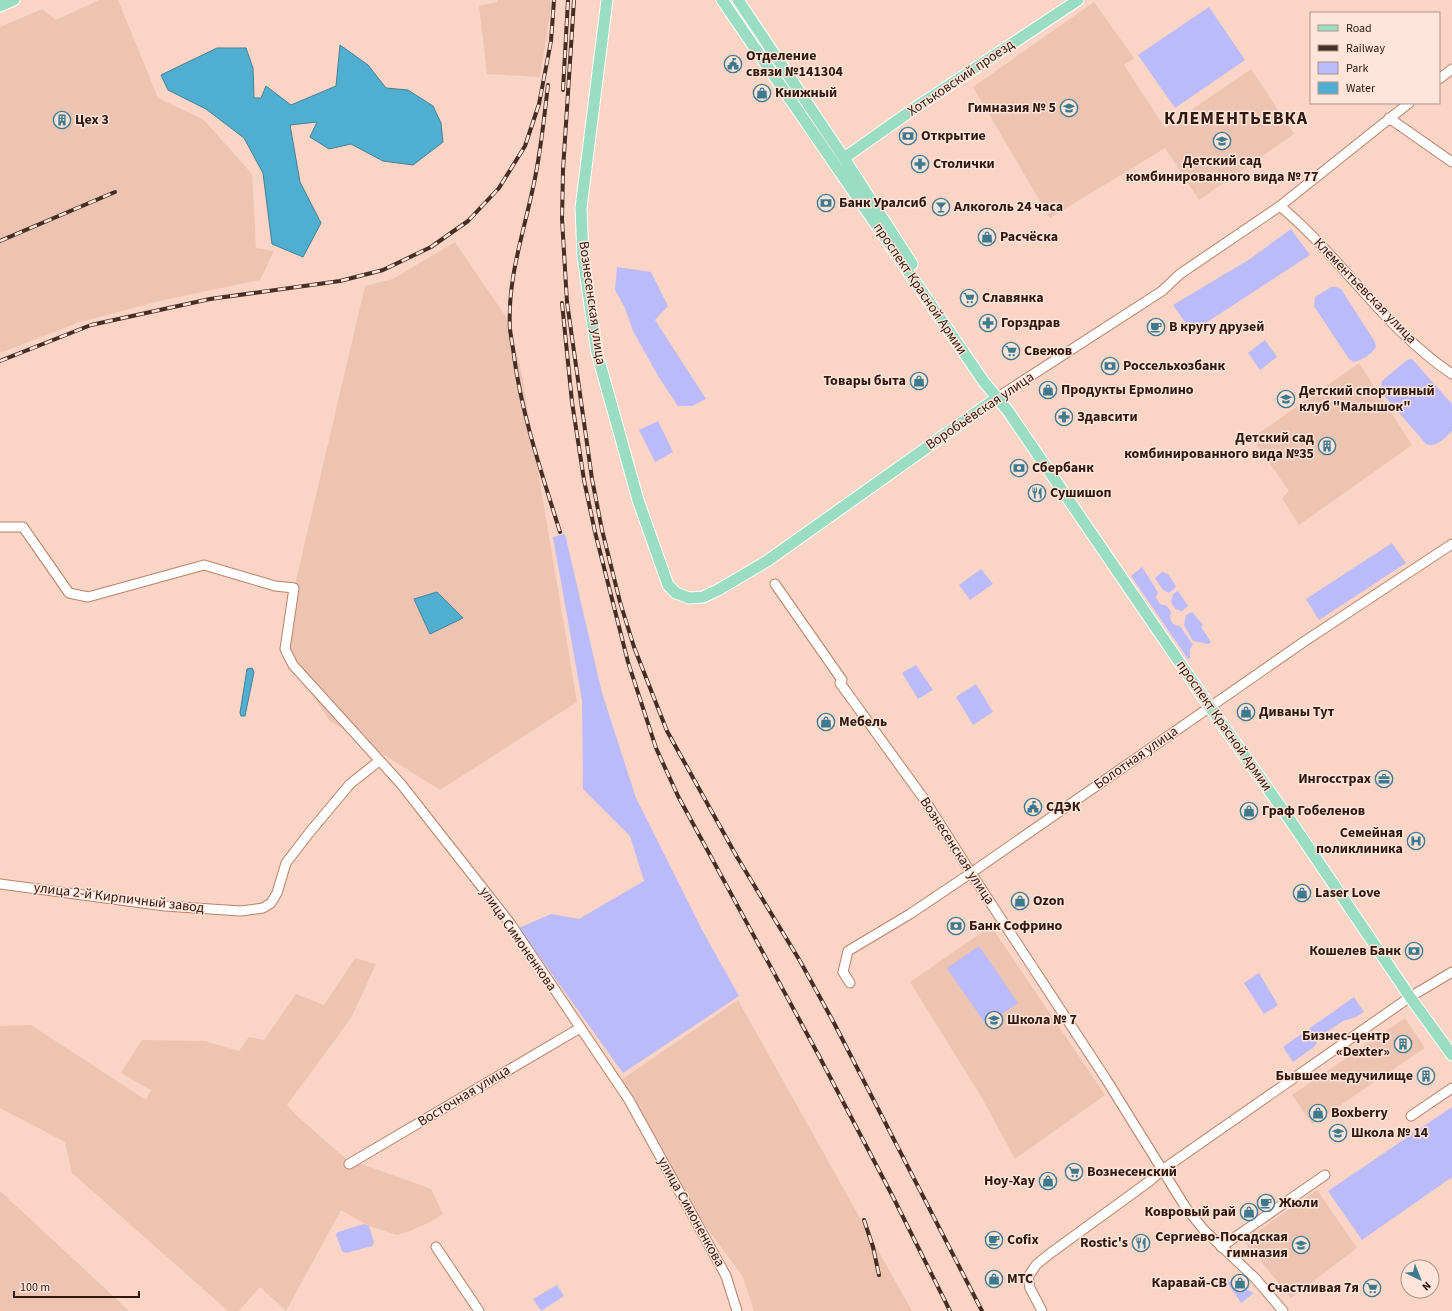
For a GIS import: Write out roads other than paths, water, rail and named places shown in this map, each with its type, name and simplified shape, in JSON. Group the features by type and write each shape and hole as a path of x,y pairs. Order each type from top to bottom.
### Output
{"main road":[{"path":"0,6 14,0"},
{"name":"Вознесенская улица","path":"607,0 581,208 583,257 597,353 644,519 668,585 676,593"},
{"name":"проспект Красной Армии","path":"722,0 984,382 998,397 1210,707 1290,820 1410,997 1452,1055"},
{"name":"проспект Красной Армии","path":"738,0 844,158 930,293 989,378 998,397"},
{"name":"Хотьковский проезд","path":"844,158 915,108 1078,0"},
{"name":"Воробьёвская улица","path":"676,593 689,598 703,597 718,590 767,560 998,397"}],"street":[{"path":"1440,78 1452,69"},
{"name":"Воробьёвская улица","path":"998,397 1162,291 1180,274 1280,206 1408,104"},
{"path":"1389,118 1452,162"},
{"name":"Клементьевская улица","path":"1280,206 1300,223 1397,327 1418,347 1452,374"},
{"name":"улица Симоненкова","path":"0,528 23,527 69,593 88,597 204,565 276,586 294,588 285,649 294,665 401,784 510,923 629,1100 726,1276 737,1311"},
{"name":"Болотная улица","path":"850,983 843,972 848,951 910,914 971,873 1304,641 1452,544"},
{"name":"Вознесенская улица","path":"775,584 842,680 840,684 924,799 1106,1079 1186,1208 1204,1230 1256,1278 1283,1311"},
{"name":"улица 2-й Кирпичный завод","path":"0,884 165,906 242,911 264,908 271,902 277,893 286,863 309,833 350,784 379,761"},
{"path":"1042,1311 1030,1288 1028,1277 1036,1265 1048,1255 1151,1180 1162,1170 1410,997 1452,972"},
{"name":"Восточная улица","path":"349,1164 580,1028"},
{"path":"1411,1116 1452,1088"},
{"path":"1221,1247 1325,1175"},
{"path":"436,1247 479,1311"}],"water":[{"path":"340,45 368,65 386,88 408,90 433,106 441,123 443,142 413,165 383,161 351,144 329,149 310,137 317,122 290,125 300,182 321,223 303,257 272,244 263,173 244,138 206,109 168,90 161,75 217,48 246,48 253,68 254,98 261,98 266,86 291,105 336,86"},
{"path":"437,592 463,618 430,634 414,599"},
{"path":"252,668 254,672 245,716 241,716 240,713 247,669"}],"railway":[{"path":"0,361 91,325 210,299 340,281 383,270 431,247 468,221 499,188 525,146 539,104 551,41 554,0"},
{"path":"563,90 568,0"},
{"path":"574,0 563,170 562,219 567,302 592,479 602,530 620,602 634,647 667,731 737,857 800,961 834,1023 982,1311"},
{"path":"548,85 536,171 517,256 511,292 510,329 527,423 560,532"},
{"path":"0,241 115,192"},
{"path":"562,303 572,402 584,480 595,532 628,662 656,748 678,796 819,1056 893,1197 950,1311"},
{"path":"864,1220 873,1247 879,1275"}],"place":[{"name":"Отделение связи №141304","path":"733,64"},
{"name":"Книжный","path":"762,93"},
{"name":"Гимназия № 5","path":"1069,108"},
{"name":"Цех 3","path":"62,120"},
{"name":"Открытие","path":"908,136"},
{"name":"Детский сад комбинированного вида № 77","path":"1222,141"},
{"name":"Столички","path":"920,164"},
{"name":"Банк Уралсиб","path":"826,203"},
{"name":"Алкоголь 24 часа","path":"941,207"},
{"name":"Расчёска","path":"987,237"},
{"name":"Славянка","path":"969,298"},
{"name":"Горздрав","path":"988,323"},
{"name":"В кругу друзей","path":"1156,327"},
{"name":"Свежов","path":"1011,351"},
{"name":"Россельхозбанк","path":"1110,366"},
{"name":"Товары быта","path":"919,381"},
{"name":"Продукты Ермолино","path":"1048,390"},
{"name":"Детский спортивный клуб \"Малышок\"","path":"1286,399"},
{"name":"Здавсити","path":"1064,417"},
{"name":"Детский сад комбинированного вида №35","path":"1327,446"},
{"name":"Сбербанк","path":"1019,468"},
{"name":"Сушишоп","path":"1037,493"},
{"name":"Диваны Тут","path":"1246,712"},
{"name":"Мебель","path":"826,722"},
{"name":"Ингосстрах","path":"1384,779"},
{"name":"СДЭК","path":"1033,807"},
{"name":"Граф Гобеленов","path":"1249,811"},
{"name":"Семейная поликлиника","path":"1416,841"},
{"name":"Laser Love","path":"1302,893"},
{"name":"Ozon","path":"1020,901"},
{"name":"Банк Софрино","path":"956,926"},
{"name":"Кошелев Банк","path":"1414,951"},
{"name":"Школа № 7","path":"994,1020"},
{"name":"Бизнес-центр «Dexter»","path":"1403,1044"},
{"name":"Бывшее медучилище","path":"1426,1076"},
{"name":"Boxberry","path":"1318,1113"},
{"name":"Школа № 14","path":"1338,1133"},
{"name":"Вознесенский","path":"1074,1172"},
{"name":"Ноу-Хау","path":"1048,1181"},
{"name":"Жюли","path":"1266,1203"},
{"name":"Ковровый рай","path":"1249,1212"},
{"name":"Cofix","path":"994,1240"},
{"name":"Rostic's","path":"1141,1243"},
{"name":"Сергиево-Посадская гимназия","path":"1301,1245"},
{"name":"МТС","path":"994,1279"},
{"name":"Каравай-СВ","path":"1240,1283"},
{"name":"Счастливая 7я","path":"1372,1288"}],"district":[{"name":"КЛЕМЕНТЬЕВКА","path":"1236,118"}]}
